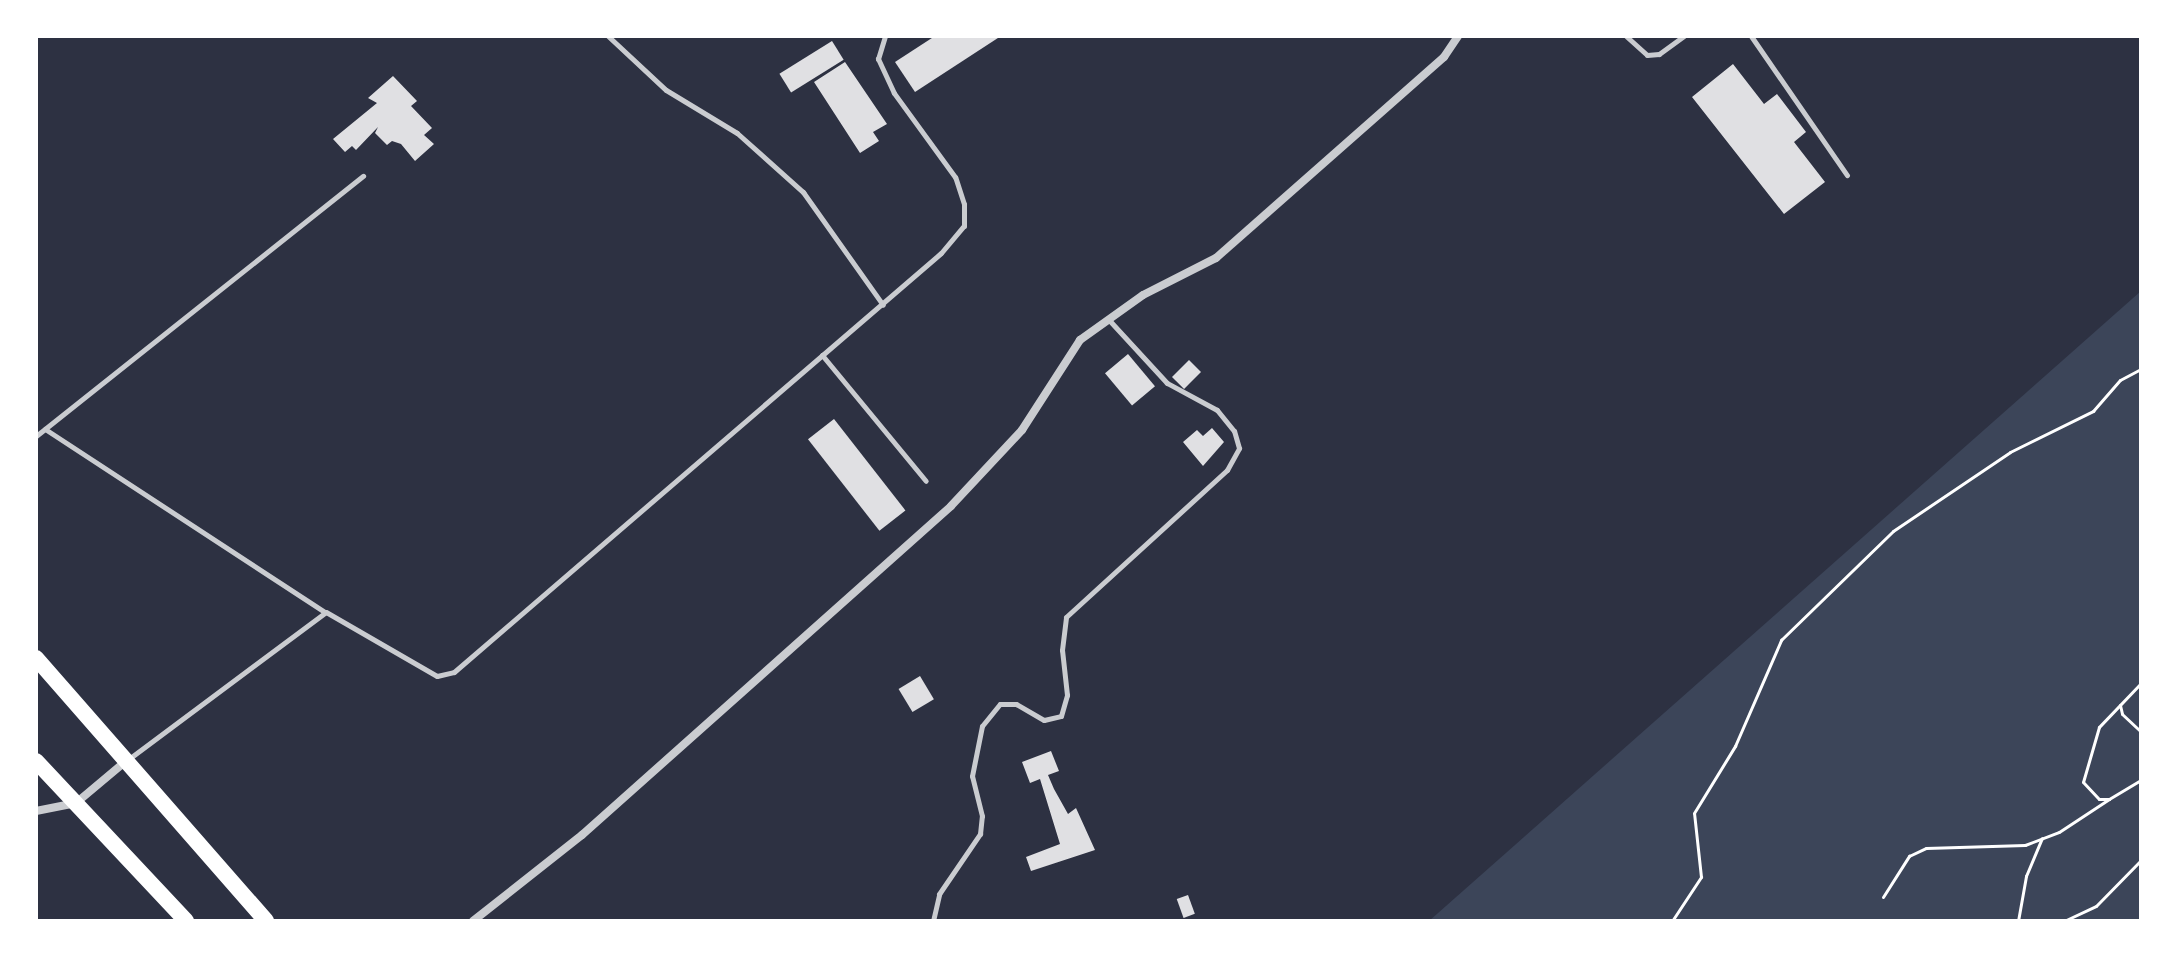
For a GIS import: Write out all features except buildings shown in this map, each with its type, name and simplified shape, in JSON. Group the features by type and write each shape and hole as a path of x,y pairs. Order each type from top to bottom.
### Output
{"highway":[{"path":"36,658 266,921"},
{"path":"36,761 186,921"}],"street":[{"path":"473,921 582,835 951,506 1022,430 1080,340 1216,258 1444,57 1458,36"},
{"path":"36,811 76,803 126,761"}],"lane":[{"path":"608,36 666,90 737,133 803,192 883,305"},
{"path":"45,429 326,612 437,676 454,672 883,305 941,253 964,226 955,177 894,93 878,59 885,36"},
{"path":"1626,36 1647,55 1659,54 1684,36"},
{"path":"1751,36 1847,175"},
{"path":"36,436 363,176"},
{"path":"933,921 939,894 980,834 982,816 973,762 987,717 1000,704 1016,704 1044,720 1061,716 1067,695 1062,650 1066,617 1227,470 1239,448 1234,431 1217,410 1167,383 1109,320"},
{"path":"822,355 926,481"},
{"path":"126,761 326,612"}],"path":[{"path":"1672,921 1701,877 1694,813 1735,746 1781,640 1893,531 2010,452 2093,411 2120,380 2141,369"},
{"path":"2109,799 2099,799 2083,782 2099,727 2141,683"},
{"path":"2120,705 2122,714 2141,732"},
{"path":"1883,897 1909,856 1926,848 2025,845 2141,780"},
{"path":"2018,921 2026,876 2042,838"},
{"path":"2064,921 2096,906 2141,860"}],"shaded area":[{"path":"2141,291 2141,921 1429,921"}]}
